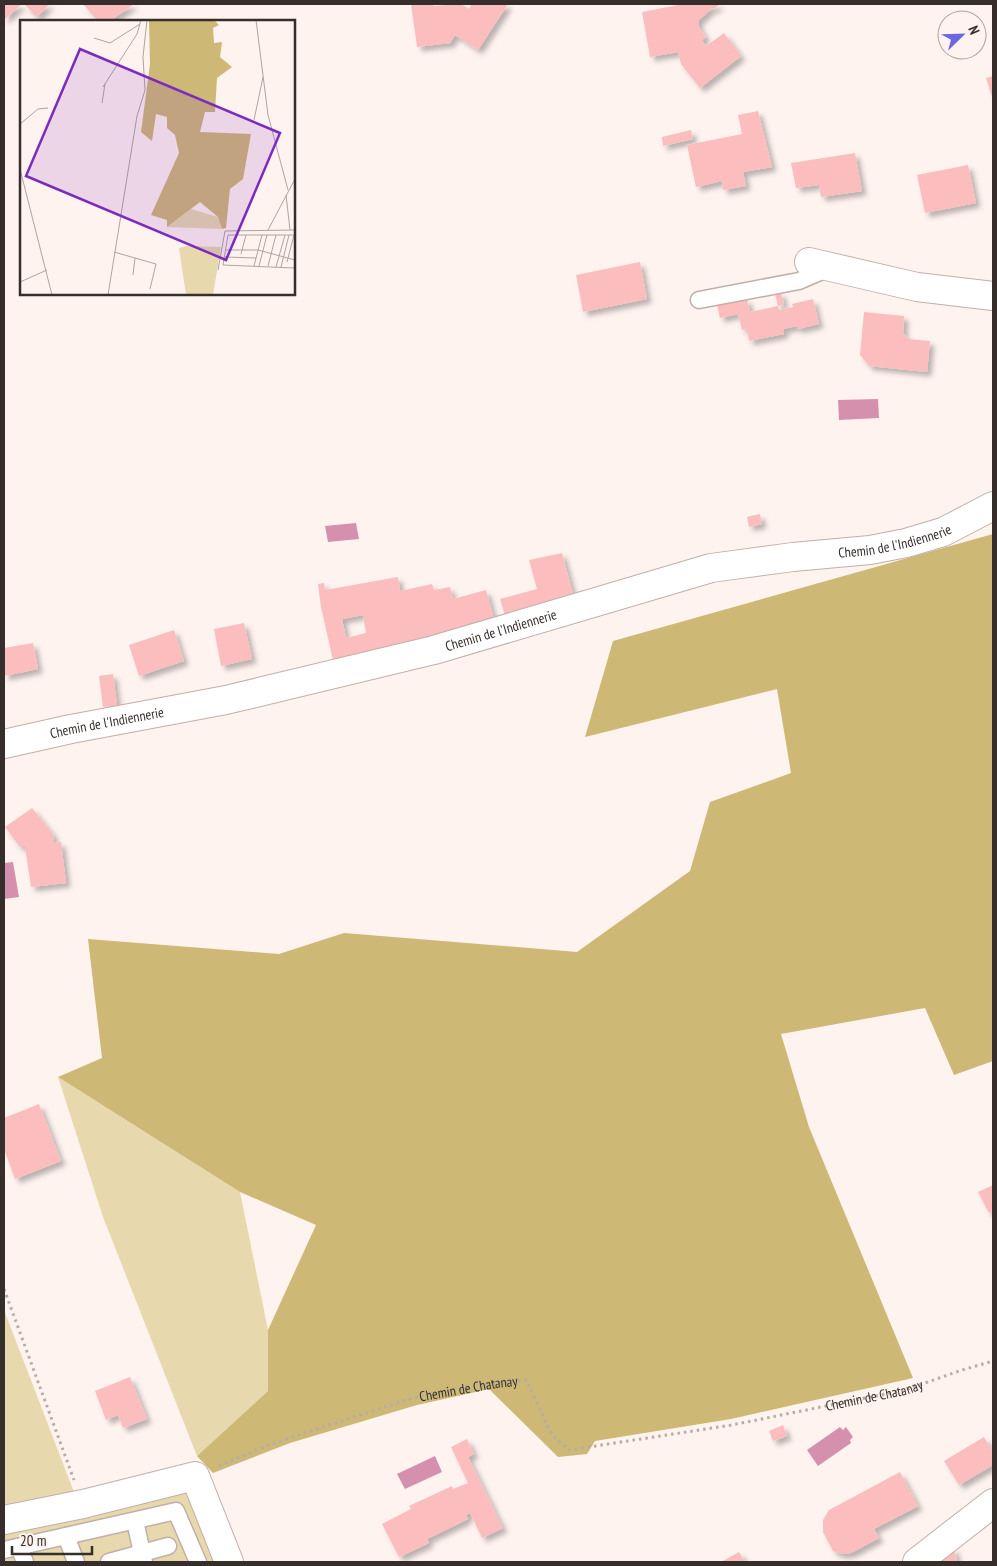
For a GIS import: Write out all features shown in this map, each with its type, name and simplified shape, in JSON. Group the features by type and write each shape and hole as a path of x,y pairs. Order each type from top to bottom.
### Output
{"street":[{"path":"820,265 917,287 993,296"},
{"name":"Chemin de l'Indiennerie","path":"4,744 71,729 226,700 424,652 711,568 793,557 870,550 906,543 943,532 993,506"},
{"path":"4,1520 83,1504 195,1476 229,1562"},
{"path":"917,1562 993,1503"}],"lane":[{"path":"699,300 799,281 820,265"},
{"path":"16,1553 66,1536 176,1511 198,1562"},
{"path":"136,1520 143,1558"},
{"path":"66,1536 76,1562"},
{"path":"109,1562 143,1558 168,1546"}],"path":[{"path":"4,1289 83,1504"},
{"name":"Chemin de Chatanay","path":"195,1476 271,1444 412,1398 496,1383 526,1380 552,1435 569,1450 732,1425 905,1390 993,1361"}],"shaded area":[{"path":"878,399 879,418 839,420 838,400"},
{"path":"356,523 359,539 328,542 325,526"},
{"path":"993,534 993,1061 954,1075 925,1008 781,1034 809,1127 913,1378 731,1419 595,1441 587,1454 558,1457 489,1389 417,1405 290,1443 213,1473 197,1456 268,1391 268,1330 316,1225 240,1192 58,1077 102,1058 88,939 279,954 344,933 577,952 690,871 710,802 791,773 777,689 585,737 613,641"},
{"path":"13,862 19,897 4,899 4,863"},
{"path":"58,1077 240,1192 268,1330 268,1391 197,1456 103,1217"},
{"path":"4,1310 74,1492 4,1509"},
{"path":"840,1427 843,1430 846,1427 853,1437 850,1440 851,1443 818,1466 807,1450"},
{"path":"435,1456 442,1472 405,1489 397,1474"},
{"path":"187,1491 217,1562 4,1562 4,1531"}],"building":[{"path":"4,4 22,4 4,20"},
{"path":"24,4 50,4 37,17"},
{"path":"83,4 134,4 111,20 97,20"},
{"path":"411,4 433,4 433,6 461,4 469,9 472,4 508,4 478,50 455,35 450,43 417,47"},
{"path":"683,4 720,4 714,9 712,8 698,21 699,27 706,37 702,40 706,46 724,33 741,56 700,88 681,64 678,52 650,57 642,12"},
{"path":"993,76 993,100 986,78"},
{"path":"758,111 772,167 743,172 746,186 723,190 722,181 696,187 687,145 742,134 738,115"},
{"path":"691,130 693,139 663,146 662,137"},
{"path":"855,153 862,191 821,197 819,185 796,188 791,163"},
{"path":"968,165 976,203 925,213 917,175"},
{"path":"640,262 647,299 583,312 576,275"},
{"path":"781,292 784,305 778,306 775,294"},
{"path":"747,299 750,312 778,306 779,310 793,307 792,304 813,299 819,324 798,329 797,326 783,329 784,334 749,341 747,329 742,330 738,314 720,318 717,305"},
{"path":"864,312 904,316 903,333 908,339 930,341 927,372 869,366 860,355"},
{"path":"760,514 762,524 749,527 747,517"},
{"path":"562,553 573,594 505,615 500,599 537,589 529,560"},
{"path":"398,577 400,591 432,584 434,590 450,587 453,599 486,590 494,619 333,660 321,607 318,584 324,583 325,590","holes":["363,615 366,633 346,638 342,619"]},
{"path":"244,623 252,659 221,666 214,629"},
{"path":"174,630 184,661 139,676 129,645"},
{"path":"33,643 38,669 4,676 4,648"},
{"path":"113,674 117,705 103,707 99,676"},
{"path":"32,808 53,834 54,843 61,842 66,883 31,887 25,847 20,847 5,827"},
{"path":"39,1104 61,1161 15,1179 4,1149 4,1118"},
{"path":"993,1185 993,1211 989,1213 978,1192"},
{"path":"130,1377 147,1419 123,1428 118,1415 106,1420 95,1391"},
{"path":"783,1425 787,1436 773,1441 769,1431"},
{"path":"984,1437 993,1452 993,1465 959,1485 944,1461"},
{"path":"467,1439 474,1454 468,1457 503,1528 482,1538 470,1513 466,1515 468,1519 427,1539 429,1543 399,1557 382,1524 411,1509 409,1506 452,1486 453,1489 468,1483 451,1447"},
{"path":"900,1472 918,1506 874,1529 879,1538 851,1553 842,1554 833,1551 823,1532 823,1520 829,1510"},
{"path":"954,1547 957,1562 937,1562"},
{"path":"739,1552 745,1562 721,1562"}]}
